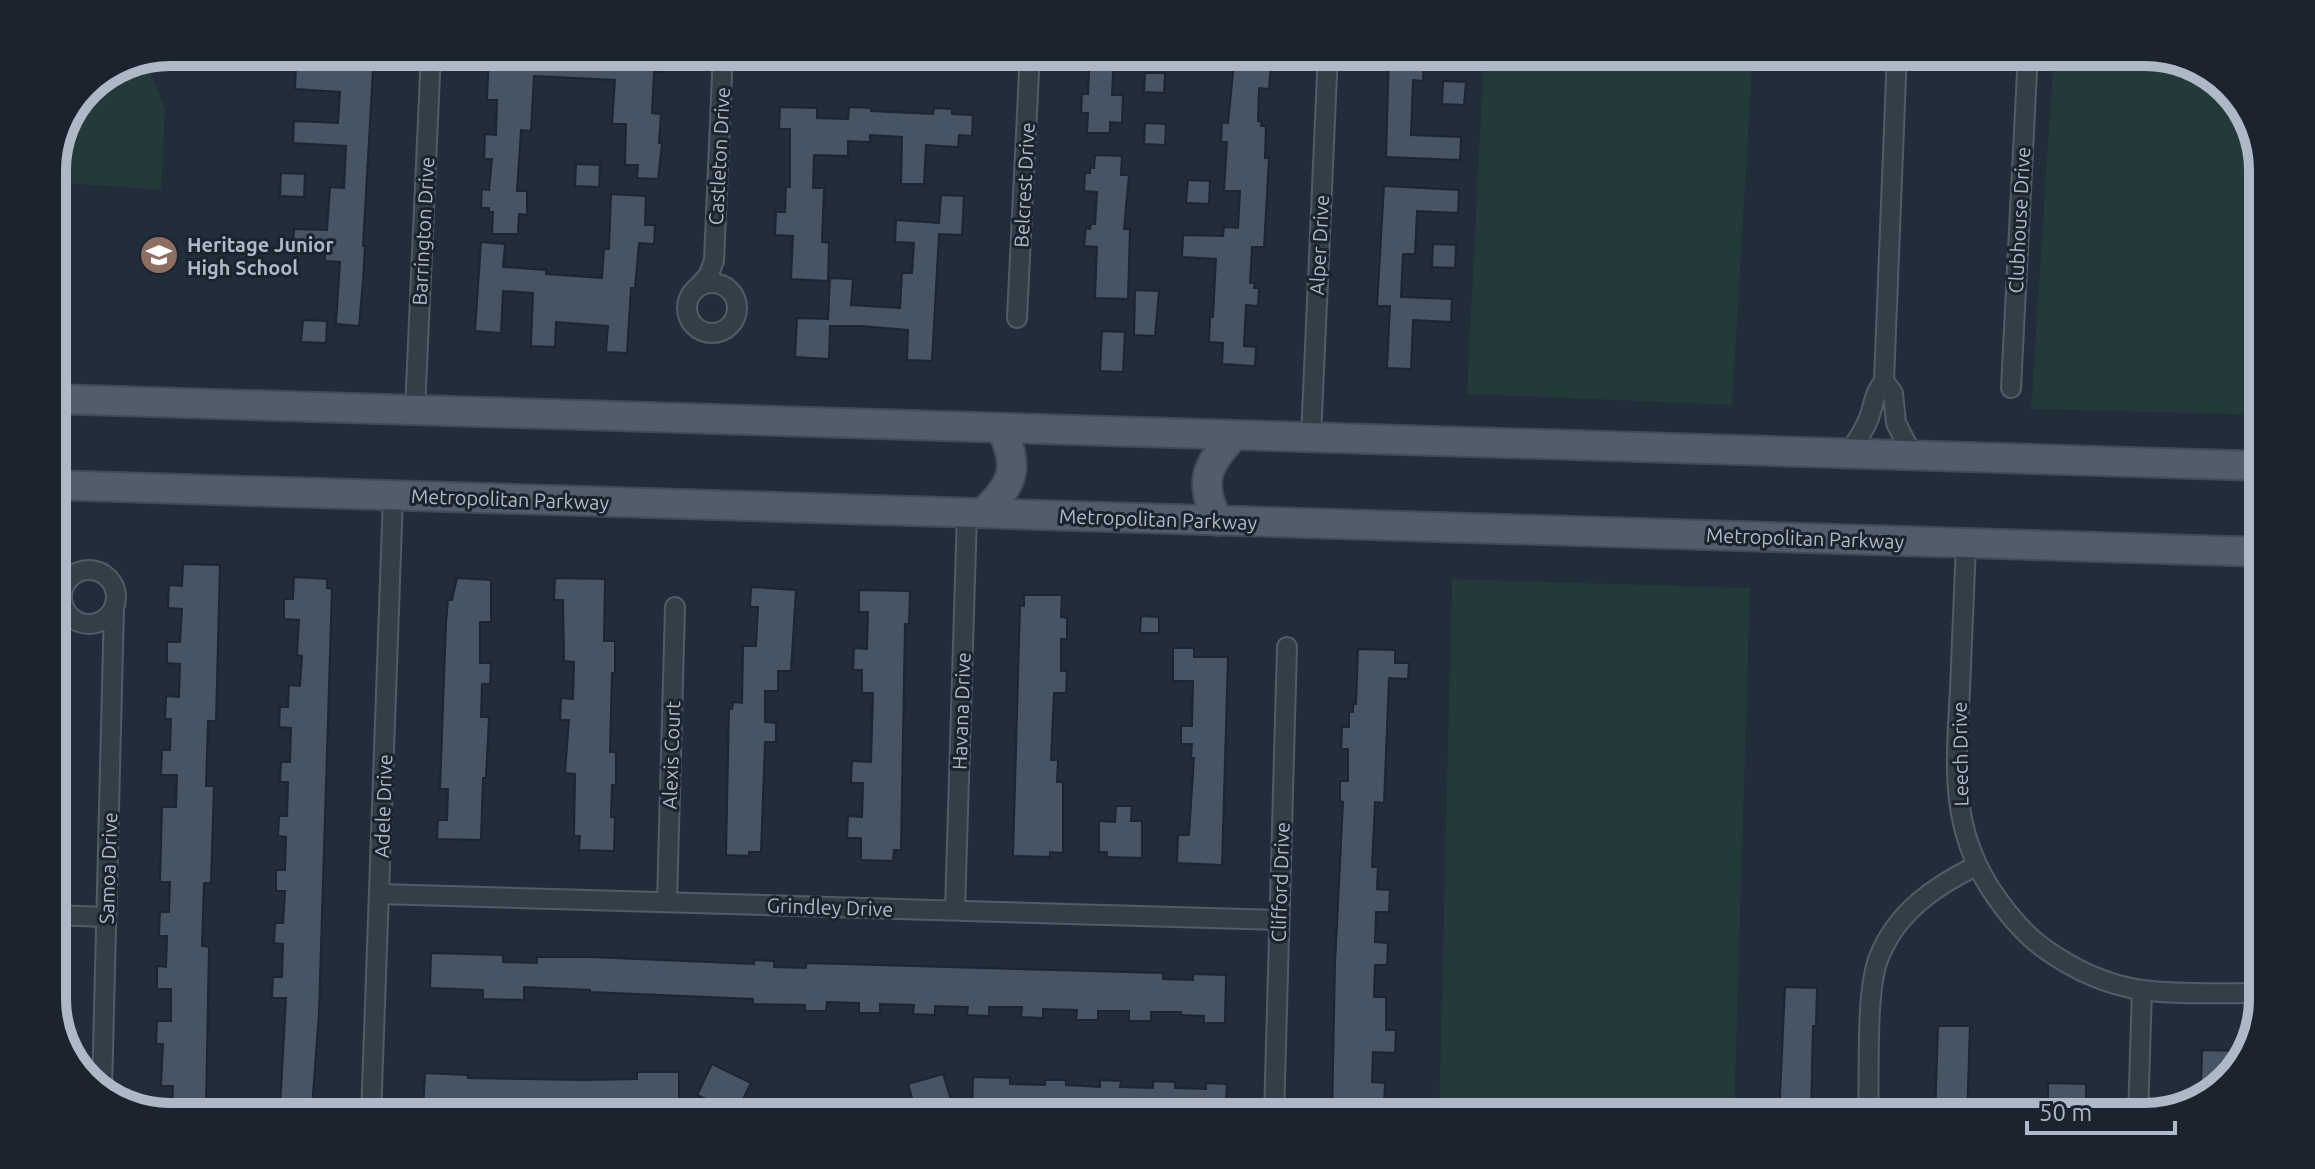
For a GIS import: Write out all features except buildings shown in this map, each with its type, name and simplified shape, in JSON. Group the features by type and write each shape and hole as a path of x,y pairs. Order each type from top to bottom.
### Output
{"main road":[{"path":"66,399 2249,466"},
{"path":"975,513 1004,490 1014,466 1013,455 1001,428"},
{"path":"1218,521 1211,507 1206,483 1215,455 1233,437"},
{"name":"Metropolitan Parkway","path":"66,485 2249,552"}],"street":[{"name":"Barrington Drive","path":"415,410 430,66"},
{"name":"Castleton Drive","path":"714,261 719,275 734,296 736,313 727,328 711,333 695,327 689,320 687,303 708,276 714,261 722,66"},
{"name":"Belcrest Drive","path":"1017,318 1029,66"},
{"name":"Alper Drive","path":"1311,438 1327,66"},
{"path":"1848,454 1867,422 1875,392 1884,381 1896,66"},
{"name":"Clubhouse Drive","path":"2011,388 2027,66"},
{"path":"696,289 712,283 728,289"},
{"path":"1884,381 1893,393 1896,423 1913,456"},
{"name":"Adele Drive","path":"372,1103 393,496"},
{"name":"Havana Drive","path":"955,910 975,513"},
{"name":"Leech Drive","path":"1966,544 1956,770 1962,823 1976,866 2005,911 2030,938 2056,957 2091,975 2142,990 2249,993"},
{"name":"Samoa Drive","path":"66,584 70,577 85,570 101,573 112,584 116,599 102,1078"},
{"path":"89,625 105,619 114,607"},
{"name":"Alexis Court","path":"667,902 675,607"},
{"name":"Samoa Drive","path":"66,611 74,620 104,633 114,646"},
{"name":"Clifford Drive","path":"1274,1103 1287,647"},
{"path":"1868,1103 1872,995 1879,957 1900,922 1915,905 1947,880 1976,866"},
{"name":"Grindley Drive","path":"380,894 1279,920"},
{"path":"66,916 106,917"},
{"path":"2138,1103 2142,990"}],"green space":[{"path":"1483,66 1752,66 1732,405 1467,394"},
{"path":"2053,66 2166,68 2203,83 2232,112 2243,136 2249,163 2249,415 2031,409"},
{"path":"149,68 165,110 161,190 66,183 70,143 83,112 112,83"},
{"path":"1452,579 1750,588 1734,1103 1439,1103"}],"place":[{"name":"Heritage Junior High School","path":"159,255"}]}
